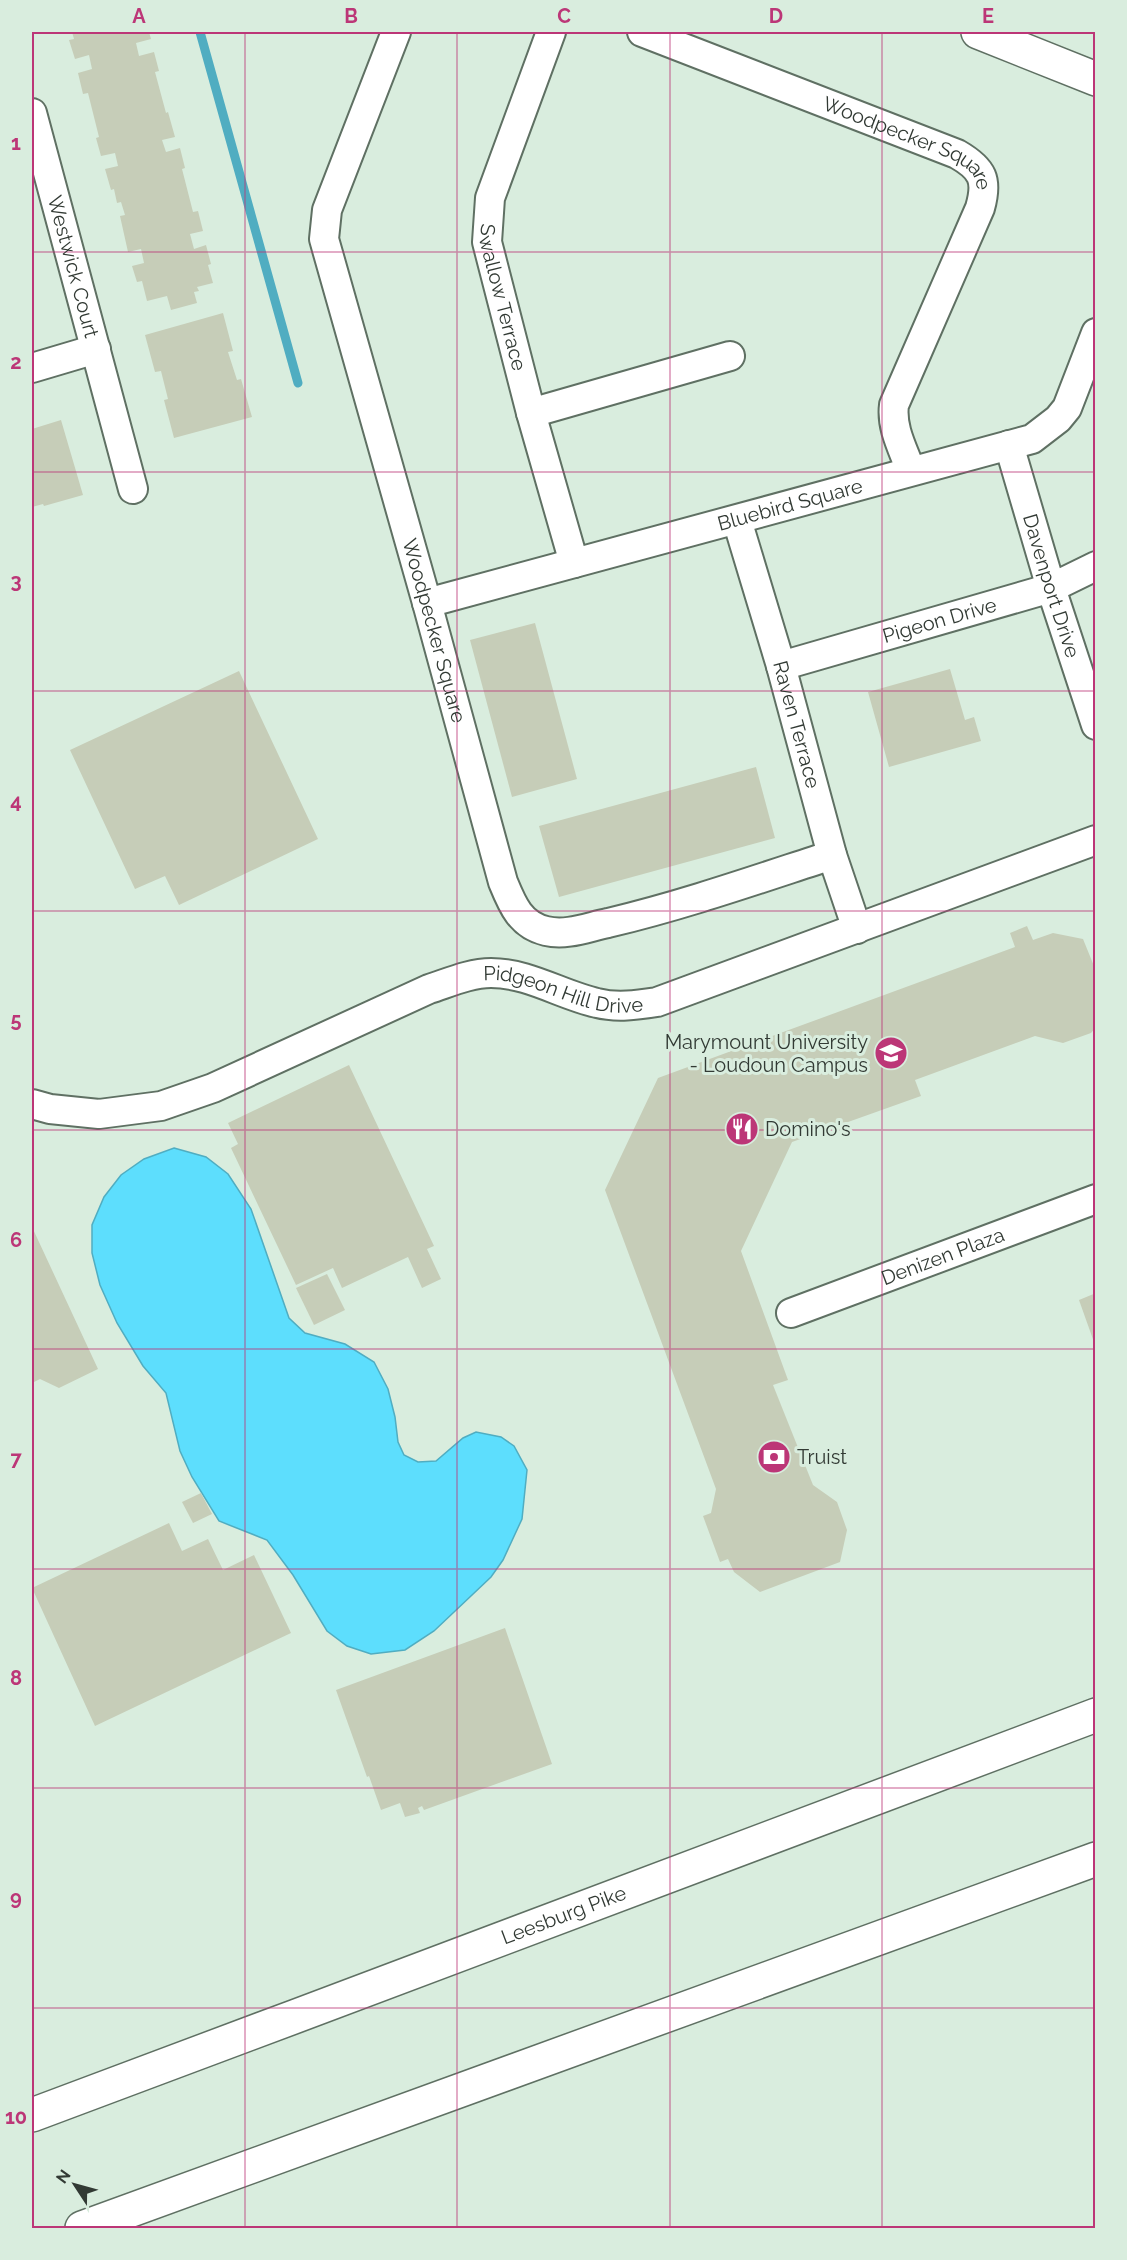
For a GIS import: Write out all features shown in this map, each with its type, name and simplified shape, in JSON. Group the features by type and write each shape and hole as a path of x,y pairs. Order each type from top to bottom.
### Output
{"main road":[{"path":"978,32 1095,79"},
{"name":"Leesburg Pike","path":"32,2115 452,1959 746,1845 1095,1715"},
{"path":"82,2229 1095,1859"}],"street":[{"name":"Woodpecker Square","path":"396,32 327,210 324,240 503,882 513,906 524,921 543,930 562,933 641,915 832,855"},
{"name":"Swallow Terrace","path":"551,32 490,198 487,242 531,413 574,563"},
{"name":"Woodpecker Square","path":"642,32 957,154 977,168 983,179 984,192 980,208 894,405 892,417 895,430 911,471"},
{"name":"Westwick Court","path":"32,113 133,489"},
{"name":"Bluebird Square","path":"427,603 1032,439 1058,419 1067,408 1095,333"},
{"name":"Westwick Court","path":"32,368 96,349"},
{"path":"531,413 730,356"},
{"name":"Davenport Drive","path":"1009,445 1051,588 1095,725"},
{"name":"Raven Terrace","path":"737,520 781,666 832,855 857,929"},
{"name":"Pigeon Drive","path":"781,666 1051,588 1095,566"},
{"name":"Pidgeon Hill Drive","path":"32,1104 50,1109 99,1114 161,1106 213,1088 429,989 462,978 490,973 516,976 598,1004 620,1006 657,1002 1095,840"},
{"name":"Denizen Plaza","path":"791,1313 1095,1199"}],"water":[{"path":"174,1148 206,1157 228,1174 251,1209 289,1318 305,1333 345,1344 374,1362 388,1389 398,1442 404,1455 418,1462 436,1461 463,1438 476,1432 501,1437 514,1446 527,1470 522,1519 503,1560 491,1577 434,1631 405,1650 371,1654 347,1646 327,1631 293,1575 267,1540 219,1521 192,1477 180,1451 166,1393 143,1366 117,1323 100,1285 92,1253 92,1225 104,1197 121,1175 144,1159"}],"building":[{"path":"72,32 149,32 151,39 136,43 139,56 154,52 159,71 155,72 175,137 162,140 166,152 180,148 185,168 182,169 193,212 198,211 203,231 190,234 194,249 206,245 211,264 208,265 213,283 197,287 199,291 194,292 197,303 171,310 167,296 147,301 142,281 137,282 132,266 144,263 141,249 128,252 120,216 125,215 121,202 117,203 114,189 111,190 105,169 118,166 115,153 101,156 96,138 99,137 88,93 83,94 78,73 92,69 89,55 75,59 69,40 74,39"},
{"path":"223,313 233,351 228,352 237,380 241,379 252,417 174,438 164,400 168,399 161,371 155,372 145,335"},
{"path":"61,420 83,495 32,507 32,429"},
{"path":"535,623 577,779 512,797 470,640"},
{"path":"950,669 965,720 974,717 981,741 889,767 868,692"},
{"path":"239,671 318,839 179,905 165,876 135,889 70,750"},
{"path":"756,767 775,838 559,897 539,826"},
{"path":"1027,926 1033,940 1053,933 1083,939 1096,971 1096,1027 1091,1033 1063,1043 1035,1036 915,1080 921,1096 792,1142 741,1251 788,1380 773,1385 813,1485 837,1502 847,1530 840,1562 760,1592 734,1572 728,1559 720,1562 703,1516 711,1513 716,1489 605,1190 658,1078 1015,947 1010,933"},
{"path":"349,1065 434,1246 427,1249 441,1279 422,1288 408,1257 342,1288 333,1268 296,1285 231,1148 238,1144 228,1123"},
{"path":"32,1227 98,1369 59,1388 40,1379 32,1383"},
{"path":"327,1274 345,1310 314,1325 296,1288"},
{"path":"1096,1293 1096,1345 1095,1345 1079,1300"},
{"path":"201,1493 212,1514 193,1523 182,1502"},
{"path":"169,1523 182,1551 208,1539 223,1570 254,1555 291,1633 95,1726 32,1588"},
{"path":"505,1628 552,1764 424,1810 422,1806 418,1808 420,1813 405,1817 400,1803 381,1810 336,1690"}],"waterway":[{"path":"200,32 298,383"}],"place":[{"name":"Marymount University - Loudoun Campus","path":"891,1053"},
{"name":"Domino's","path":"742,1129"},
{"name":"Truist","path":"774,1457"}]}
